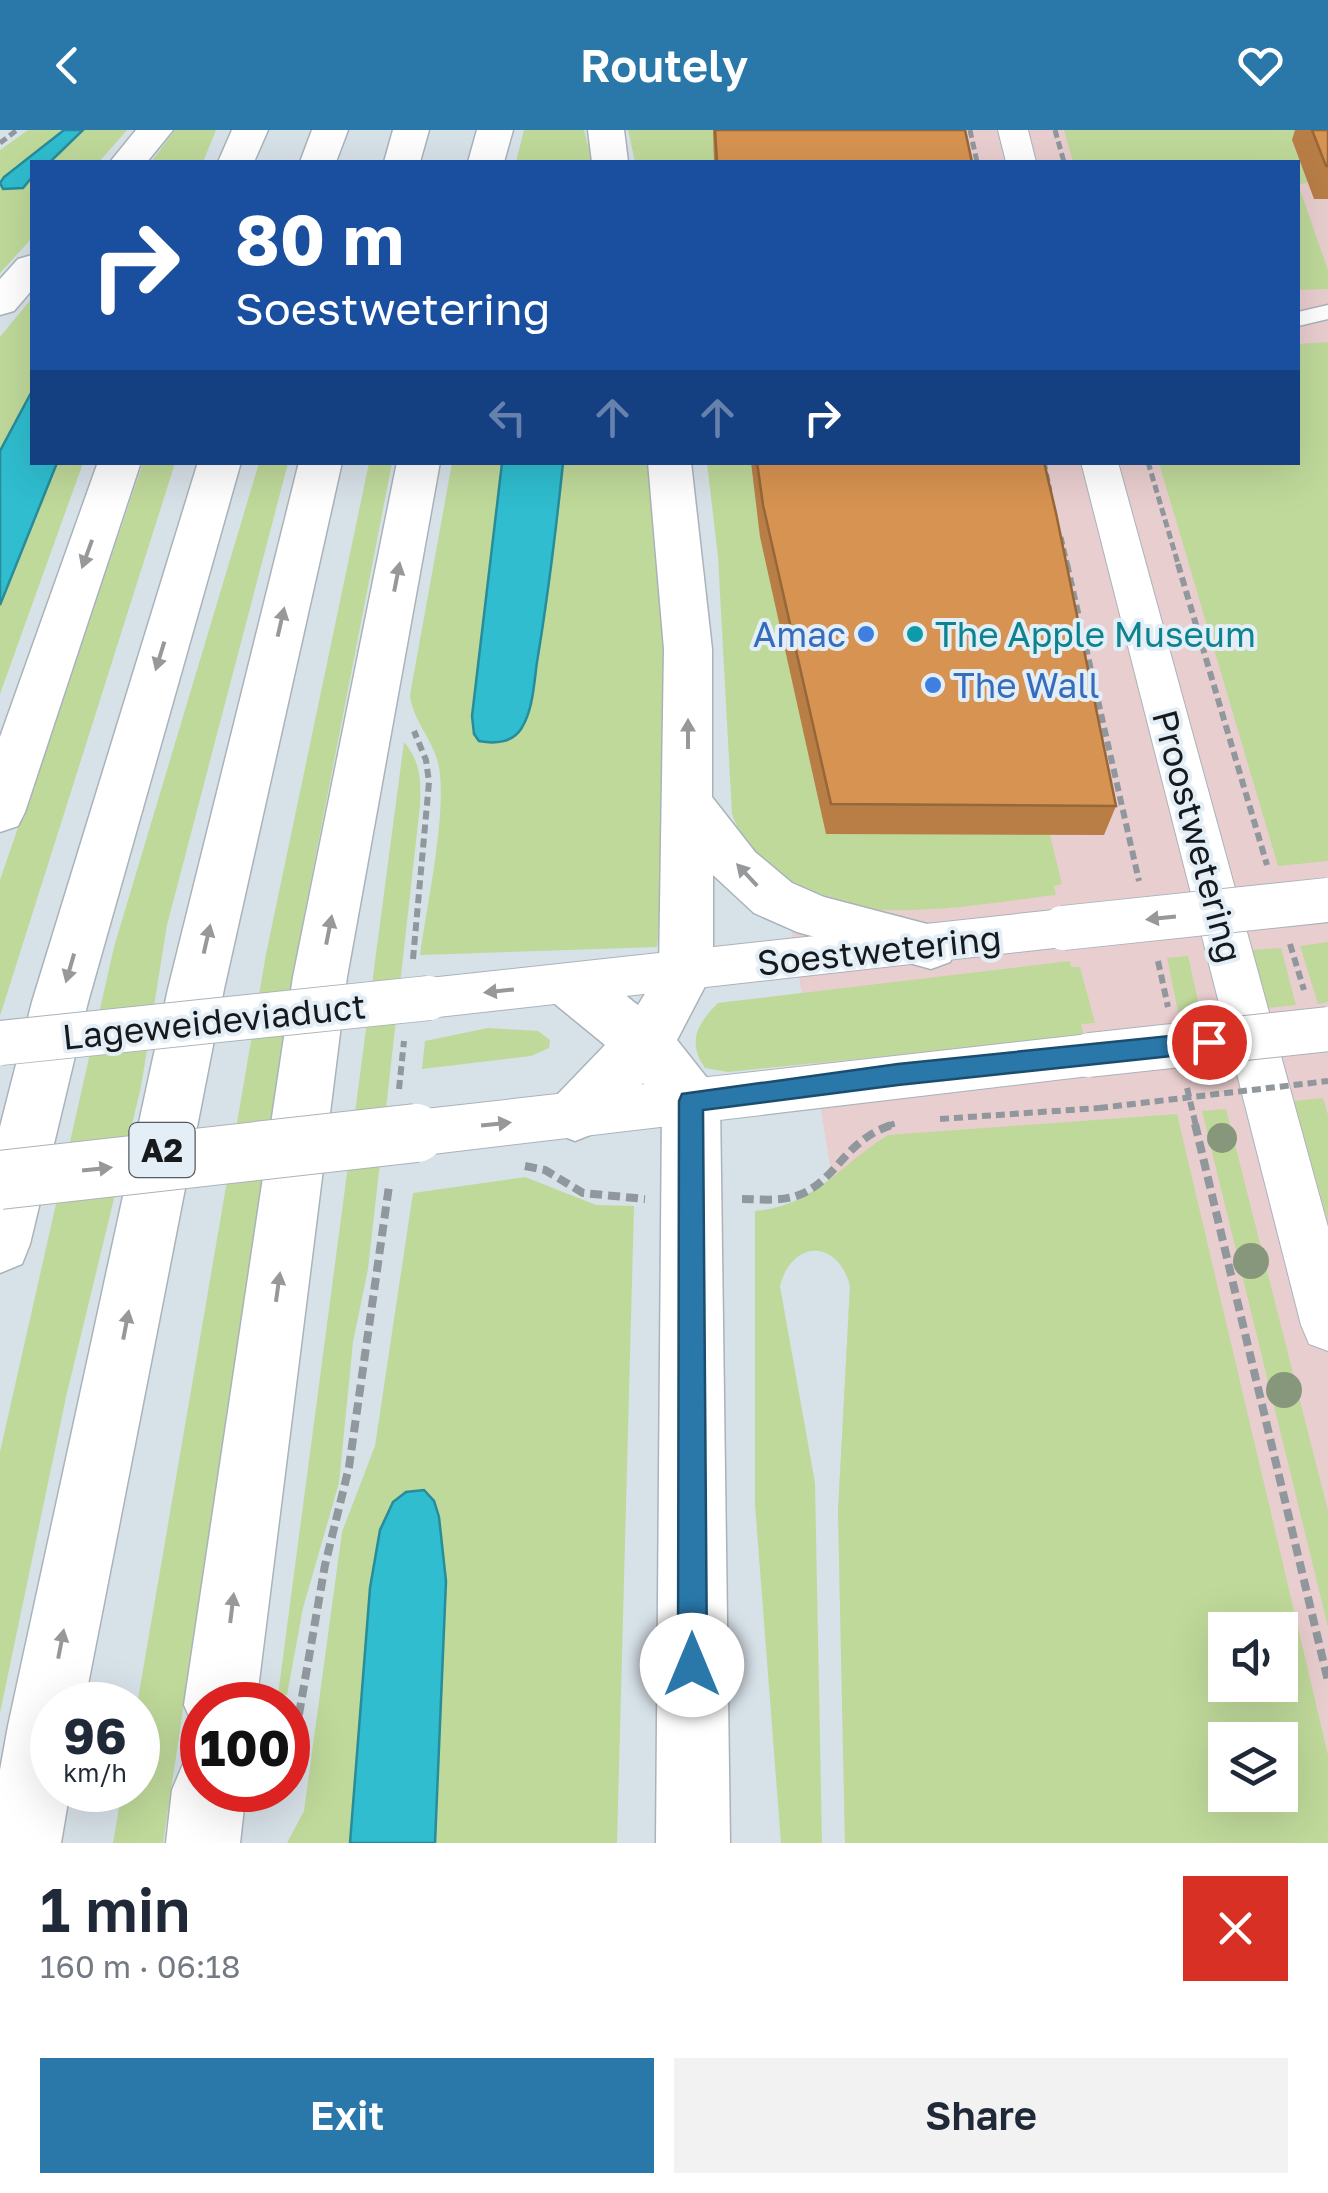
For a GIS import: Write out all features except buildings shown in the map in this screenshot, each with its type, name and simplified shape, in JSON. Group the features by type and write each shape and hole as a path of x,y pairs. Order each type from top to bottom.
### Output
{"highway":[{"path":"130,160 155,130"},
{"path":"237,160 250,130"},
{"path":"319,160 330,130"},
{"path":"403,160 411,130"},
{"path":"487,160 495,130"},
{"path":"606,130 610,160"},
{"path":"0,303 30,270"},
{"path":"0,812 119,465"},
{"path":"0,1244 66,983 219,465"},
{"name":"A2","path":"24,1843 192,1007 319,465"},
{"path":"223,1682 320,976 418,465"},
{"path":"575,1115 645,1044 671,1007 686,971 686,629 669,465"},
{"path":"688,802 708,832 758,887 829,920 931,946"},
{"path":"570,984 645,1044 691,1101 692,1843"},
{"path":"203,1843 207,1812"}],"main road":[{"path":"1013,130 1020,160"},
{"name":"Proostwetering","path":"1099,465 1328,1325"},
{"name":"Soestwetering","path":"416,995 570,984 1328,900"},
{"name":"Lageweideviaduct","path":"0,1043 416,995"},
{"path":"0,1180 1090,1055 1317,1013"}],"street":[{"path":"1300,298 1328,298"},
{"path":"1300,319 1328,312"}],"path":[{"path":"0,143 18,130"},
{"path":"970,130 977,160"},
{"path":"1055,130 1063,160"},
{"name":"Proostwetering","path":"1149,465 1272,882"},
{"path":"304,1682 324,1564 350,1467 401,1134 416,995 429,782 423,750 408,721"},
{"name":"Proostwetering","path":"1289,939 1317,1013"},
{"path":"930,1119 1099,1108 1328,1081"},
{"path":"523,1165 544,1170 583,1194 692,1200 802,1194 825,1176 848,1146 874,1128 912,1120"}],"shaded area":[{"path":"670,130 1328,130 1328,1843 845,1843 838,1511 850,1286 714,465 1300,465 1300,160 674,160"}],"green space":[{"path":"28,130 127,130 101,160 30,160 30,240 0,273 0,150"},
{"path":"175,130 216,130 204,160 152,160"},
{"path":"524,130 584,130 592,160 516,160"},
{"path":"628,130 714,130 716,160 635,160"},
{"path":"1064,130 1328,130 1292,141 1299,160 1072,160"},
{"path":"1300,162 1308,183 1300,184"},
{"path":"1300,190 1328,270 1328,289 1300,290"},
{"path":"30,300 30,465 82,465 0,694 0,337"},
{"path":"1328,342 1328,861 1278,866 1160,465 1300,465 1300,344"},
{"path":"142,465 174,465 0,1016 0,880"},
{"path":"258,465 287,465 167,925 141,1087 66,1397 0,1713 0,1452 114,947"},
{"path":"369,465 392,465 297,952 187,1682 180,1682 180,1730 163,1843 113,1843 118,1812 160,1812 160,1682 141,1682 266,954"},
{"path":"452,465 651,465 673,750 657,947 420,955 441,786 436,757 410,695"},
{"path":"707,465 762,465 1007,714 1050,835 1062,884 1054,886 1056,895 919,910 872,909 827,902 788,885 755,856 732,814 718,557"},
{"path":"404,742 419,772 420,806 368,1269 353,1342 339,1483 303,1608 289,1682 280,1682"},
{"path":"1328,942 1328,1002 1318,1004 1300,946"},
{"path":"1281,948 1296,1005 1267,1008 1252,950"},
{"path":"1188,956 1201,1014 1179,1016 1167,958"},
{"path":"1070,961 1071,967 1080,967 1095,1023 1081,1024 1084,1036 728,1072 705,1068 696,1050 700,1026 718,1003"},
{"path":"488,1028 538,1031 550,1040 549,1048 531,1056 422,1069 425,1041"},
{"path":"1323,1098 1328,1115 1328,1222 1294,1101"},
{"path":"1226,1109 1328,1511 1328,1627 1202,1111"},
{"path":"1177,1114 1294,1612 1208,1612 1208,1702 1298,1702 1298,1628 1328,1755 1328,1843 845,1843 838,1511 850,1286 836,1260 815,1251 794,1260 780,1286 815,1483 822,1843 781,1843 755,1505 755,1211 775,1208 810,1193 888,1135"},
{"path":"525,1177 596,1205 634,1206 617,1843 287,1843 303,1812 310,1812 310,1767 342,1532 375,1446 413,1193"}],"water":[{"path":"64,130 83,130 52,160 30,160 30,179 23,188 3,189 0,183"},
{"path":"30,395 30,465 56,465 0,605 0,451"},
{"path":"502,465 563,465 531,705 525,722 508,740 479,741 472,716"},
{"path":"424,1490 434,1501 439,1517 446,1581 435,1843 350,1843 370,1588 380,1530 393,1502 406,1492"}],"place":[{"name":"Amac","path":"866,634"},
{"name":"The Apple Museum","path":"915,634"},
{"name":"The Wall","path":"933,685"}],"route":[{"path":"692,1665 691,1101 898,1074 1209,1042"}]}
